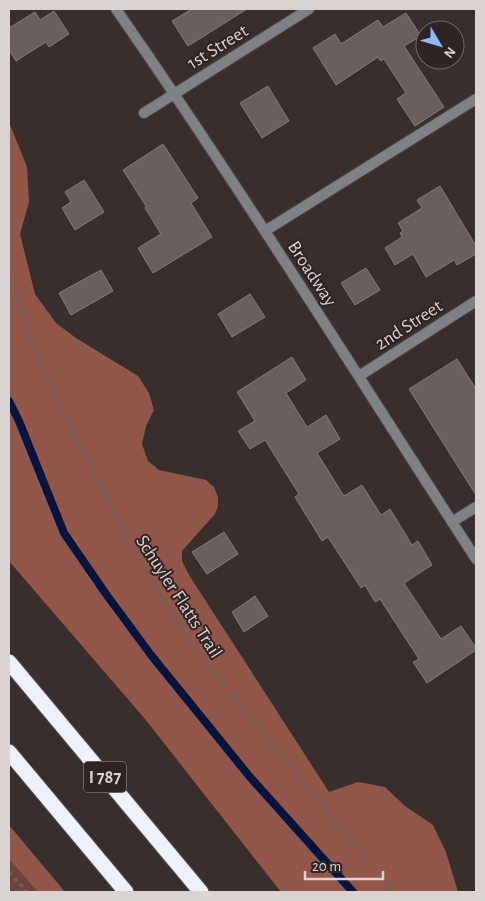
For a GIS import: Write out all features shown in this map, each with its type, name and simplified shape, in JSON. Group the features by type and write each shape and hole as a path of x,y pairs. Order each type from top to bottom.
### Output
{"highway":[{"name":"I 787","path":"9,662 201,892"},
{"path":"9,752 126,892"}],"street":[{"name":"Broadway","path":"116,9 175,94 265,231 476,559"},
{"name":"1st Street","path":"144,113 309,9"},
{"path":"265,231 476,99"},
{"name":"2nd Street","path":"359,376 476,301"},
{"path":"452,522 476,507"}],"path":[{"name":"Schuyler Flatts Trail","path":"9,275 34,346 75,436 123,532 159,592 197,651 393,892"},
{"path":"9,872 27,892"}],"shaded area":[{"path":"9,122 27,167 29,202 20,234 35,294 56,323 76,338 138,376 149,393 154,410 146,426 142,444 148,461 159,470 206,480 214,487 218,497 218,506 215,514 182,551 182,561 189,575 329,792 358,782 385,787 405,806 433,825 446,852 458,892 281,892 145,719 9,561"},
{"path":"9,825 65,892 38,892 9,859"},
{"path":"9,840 52,892 9,892"}],"building":[{"path":"192,9 247,9 188,46 172,21"},
{"path":"54,11 69,34 49,47 46,42 16,61 9,50 9,28 35,12 40,20"},
{"path":"406,13 415,27 415,40 404,46 415,63 415,70 420,70 444,107 415,126 397,99 406,93 384,59 381,61 378,57 336,85 313,48 335,34 341,44 378,20 383,27"},
{"path":"268,86 289,121 262,138 240,103"},
{"path":"163,144 198,198 191,203 212,237 153,273 138,248 161,234 123,170"},
{"path":"84,180 104,212 75,230 62,208 71,202 65,192"},
{"path":"440,186 476,246 476,254 457,265 454,260 426,277 413,254 395,265 385,248 402,237 400,233 403,231 398,223 422,208 417,200"},
{"path":"366,268 380,290 355,305 341,283"},
{"path":"101,270 113,291 71,315 59,293"},
{"path":"250,294 265,317 232,337 218,314"},
{"path":"292,357 306,380 286,393 307,427 326,415 340,439 317,453 344,496 362,485 381,515 390,509 412,545 418,541 432,565 404,583 441,639 461,626 476,648 476,650 427,683 413,662 419,659 380,599 375,602 365,585 361,588 328,537 322,541 295,497 299,494 265,440 250,449 238,431 255,421 237,392"},
{"path":"457,359 476,389 476,495 409,389"},
{"path":"224,532 238,554 207,574 192,552"},
{"path":"255,596 268,616 244,632 232,612"}],"waterway":[{"path":"9,401 19,421 64,533 106,594 151,655 250,777 353,892"}]}
